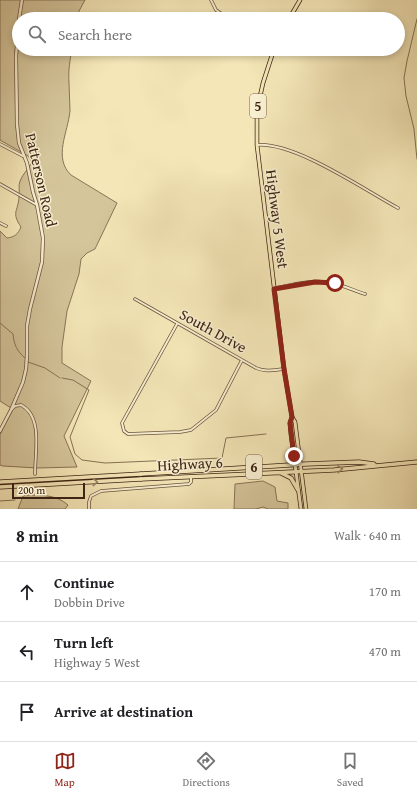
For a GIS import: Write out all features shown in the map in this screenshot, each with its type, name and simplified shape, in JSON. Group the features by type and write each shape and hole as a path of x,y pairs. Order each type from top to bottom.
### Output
{"highway":[{"name":"Highway 6","path":"0,482 295,464 359,462 382,464"},
{"name":"Highway 6","path":"0,487 191,476 334,470 382,464 417,462"},
{"path":"278,472 291,478 298,490"}],"main road":[{"path":"293,12 300,0"},
{"name":"Highway 5 West","path":"272,56 263,83 257,110 257,145 284,369 292,417 295,422 300,464"},
{"name":"Highway 5 West","path":"292,417 290,423 295,464"},
{"name":"5","path":"295,464 301,509"},
{"name":"5","path":"300,464 306,509"}],"street":[{"path":"21,12 22,0"},
{"path":"211,0 218,12"},
{"name":"Patterson Road","path":"0,431 23,382 26,369 27,326 42,262 43,238 37,205 27,163 19,143 17,124 16,56"},
{"path":"0,144 23,156"},
{"path":"257,145 271,145 309,159 398,208"},
{"path":"0,184 37,205"},
{"path":"0,223 6,226"},
{"path":"274,289 315,282 326,282 335,283 365,294"},
{"name":"South Drive","path":"134,299 261,370 268,371 284,369"},
{"path":"177,324 122,423 124,431 128,434 180,432 191,430 216,410 242,360"},
{"path":"11,410 15,406 20,405 27,408 35,422 35,474"},
{"path":"196,471 197,476"},
{"path":"89,509 91,496 101,491 188,484 191,482 191,476"}],"shaded area":[{"path":"0,0 85,0 79,12 12,12 12,56 71,56 69,74 70,111 63,144 63,161 71,175 117,203 95,249 87,253 81,259 79,274 67,311 62,347 62,363 91,381 64,436 77,467 37,468 0,465 0,435 11,408 0,401 0,231 7,238 16,235 19,232 21,227 16,218 16,212 19,197 19,183 32,162 28,156 0,140"},
{"path":"263,481 275,487 277,501 288,503 288,509 268,509 263,507 256,509 234,509 235,484"},
{"path":"23,496 54,497 68,505 65,509 18,509"}],"waterway":[{"path":"417,19 404,78 406,96 414,129 417,159"},
{"path":"0,323 13,334 16,348 25,358"},
{"path":"28,362 45,368 60,378"},
{"path":"62,378 73,380 89,390 70,437 75,454 82,460 105,463 222,458 226,438 266,434"},
{"path":"0,501 15,500"}],"route":[{"path":"294,456 290,423 292,417 284,369 274,289 296,284 315,282 335,283"}]}
